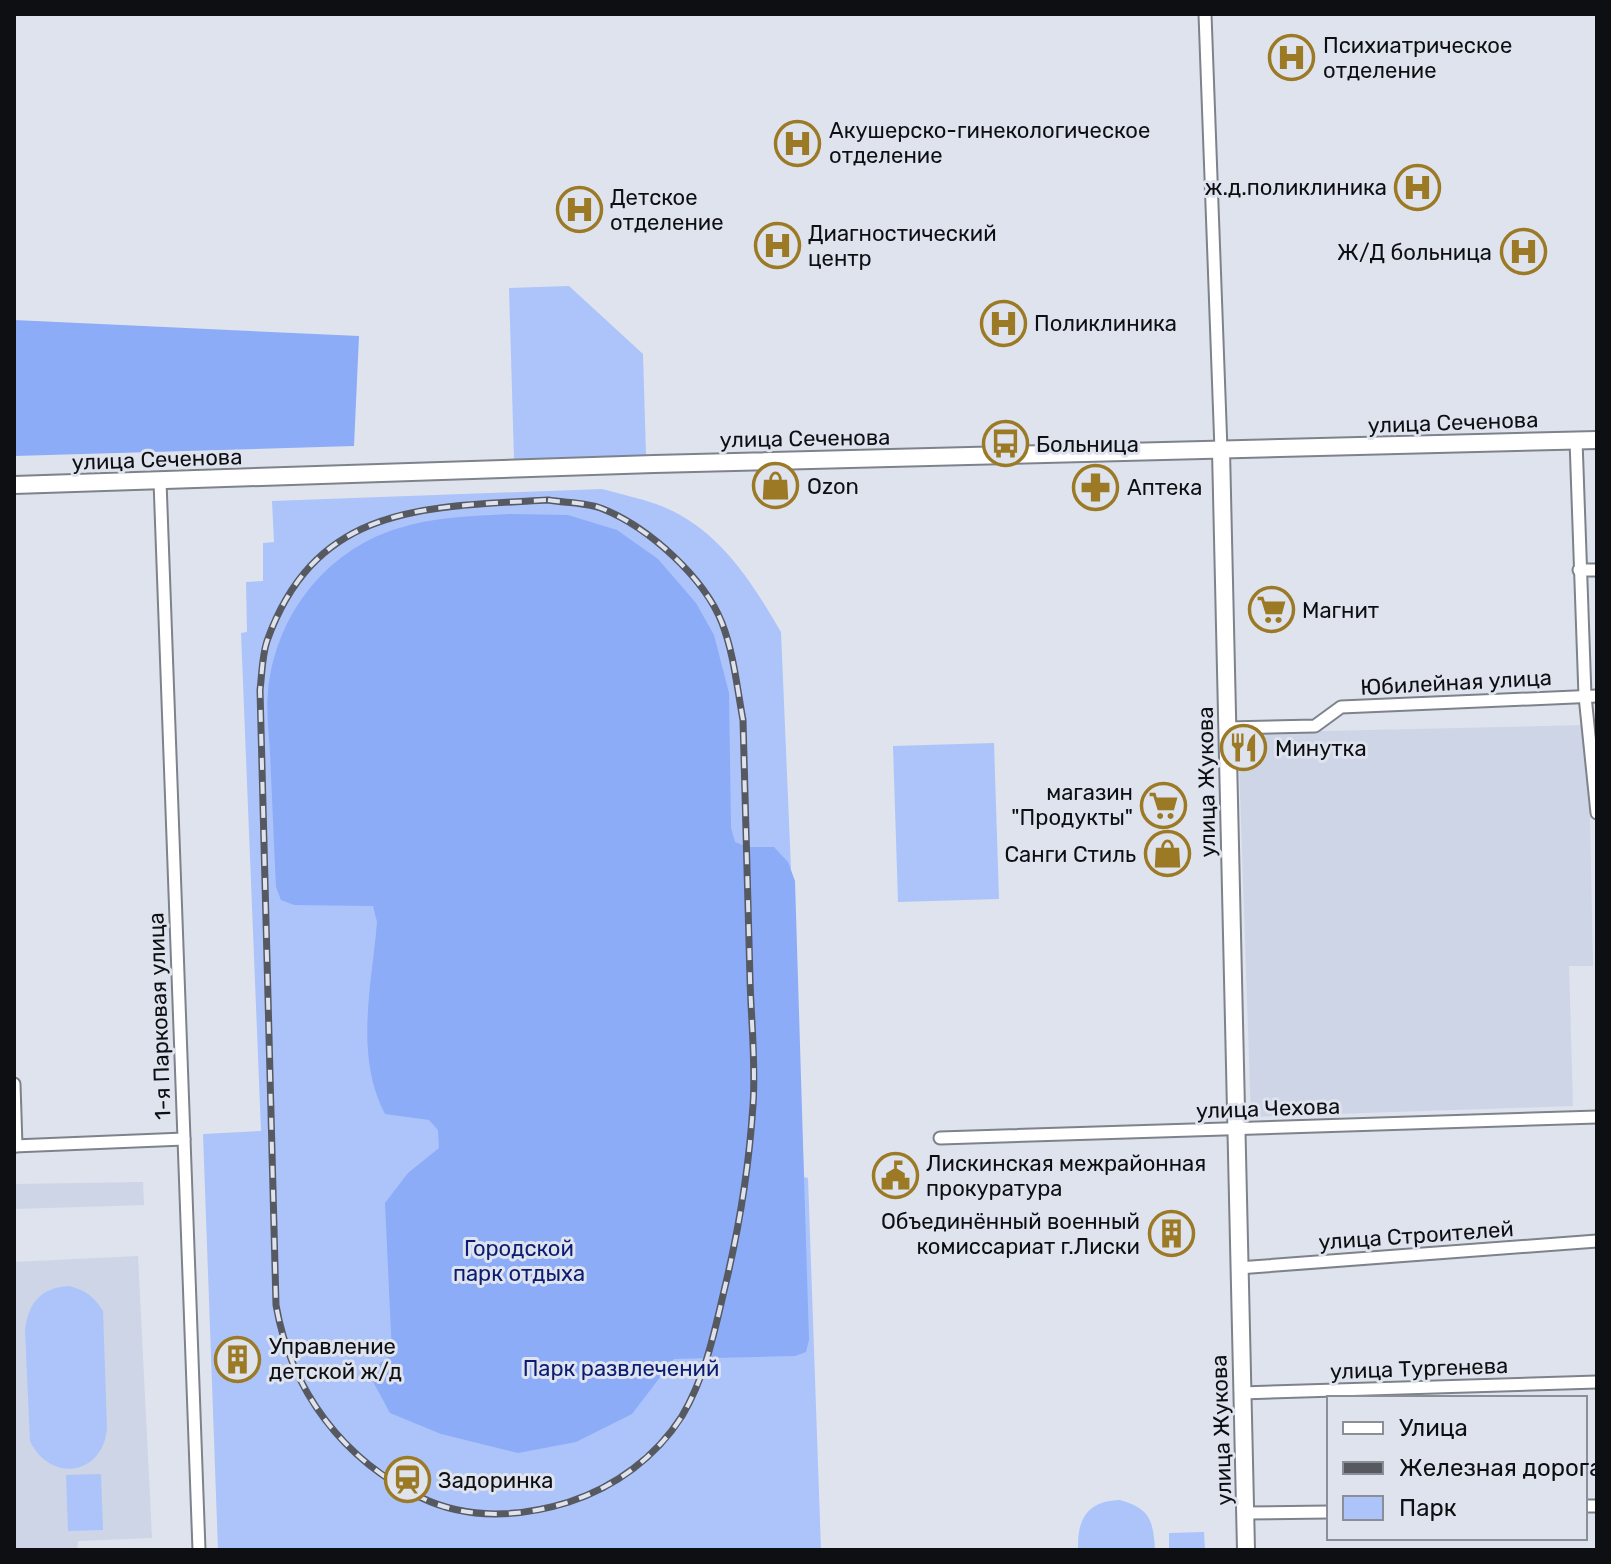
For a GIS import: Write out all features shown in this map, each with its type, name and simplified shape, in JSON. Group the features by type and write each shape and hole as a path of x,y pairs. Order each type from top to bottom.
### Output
{"main road":[{"name":"улица Сеченова","path":"14,485 1597,440"},
{"name":"улица Жукова","path":"1221,450 1246,1550"}],"street":[{"name":"улица Жукова","path":"1205,14 1221,450"},
{"path":"1576,440 1579,570 1591,696 1597,813"},
{"name":"1-я Парковая улица","path":"160,481 199,1550"},
{"path":"1579,570 1597,570"},
{"name":"Юбилейная улица","path":"1227,728 1315,726 1341,707 1591,696"},
{"path":"14,1084 15,1146 184,1139"},
{"name":"улица Чехова","path":"940,1138 1597,1117"},
{"name":"улица Строителей","path":"1238,1268 1597,1241"},
{"name":"улица Тургенева","path":"1241,1393 1597,1382"},
{"path":"1245,1513 1327,1512"}],"shaded area":[{"path":"1588,725 1593,966 1569,966 1573,1106 1251,1117 1238,733"},
{"path":"143,1182 144,1205 15,1209 14,1229 14,1184"},
{"path":"138,1256 152,1538 78,1541 77,1550 14,1550 14,1262"}],"green space":[{"path":"569,286 643,354 646,455 514,459 509,288"},
{"path":"14,320 359,336 354,446 14,456"},
{"name":"Городской парк отдыха","path":"602,489 656,504 697,526 730,556 781,632 804,1177 808,1178 821,1550 218,1550 203,1134 261,1131 241,633 247,632 246,582 263,581 263,543 274,542 272,501"},
{"name":"Городской парк отдыха","path":"511,514 568,515 617,530 658,559 696,603 714,635 729,693 731,828 735,842 747,847 774,847 788,862 795,881 809,1340 806,1352 795,1356 674,1359 632,1414 576,1442 518,1453 441,1434 390,1413 371,1378 380,1363 392,1354 385,1203 408,1173 439,1148 438,1130 429,1120 385,1114 376,1091 368,1044 369,995 377,922 373,906 294,905 281,900 276,887 267,707 273,664 293,614 326,571 347,554 370,540 410,525"},
{"path":"994,743 999,899 898,902 893,746"},
{"path":"69,1286 89,1295 103,1311 107,1428 96,1456 86,1464 62,1468 39,1454 30,1441 25,1329 38,1298 51,1290"},
{"path":"101,1474 103,1530 68,1531 66,1475"},
{"path":"1120,1500 1144,1512 1151,1524 1155,1550 1078,1550 1080,1529 1086,1514 1099,1504"},
{"path":"1204,1532 1205,1550 1169,1550 1169,1533"}],"railway":[{"path":"548,500 597,507 638,528 688,571 714,606 722,623 743,720 753,1105 739,1222 716,1323 697,1386 672,1431 633,1469 586,1496 532,1511 476,1513 422,1498 368,1464 345,1443 308,1394 283,1336 276,1305 260,690 267,641 288,596 314,562 345,538 379,522 418,512 548,500"}],"place":[{"name":"Психиатрическое отделение","path":"1292,58"},
{"name":"Акушерско-гинекологическое отделение","path":"798,143"},
{"name":"ж.д.поликлиника","path":"1418,187"},
{"name":"Детское отделение","path":"579,210"},
{"name":"Диагностический центр","path":"777,246"},
{"name":"Ж/Д больница","path":"1523,252"},
{"name":"Поликлиника","path":"1003,323"},
{"name":"Больница","path":"1005,444"},
{"name":"Ozon","path":"776,486"},
{"name":"Аптека","path":"1096,487"},
{"name":"Магнит","path":"1271,610"},
{"name":"Минутка","path":"1244,748"},
{"name":"магазин \"Продукты\"","path":"1164,805"},
{"name":"Санги Стиль","path":"1167,854"},
{"name":"Лискинская межрайонная прокуратура","path":"895,1176"},
{"name":"Объединённый военный комиссариат г.Лиски","path":"1171,1234"},
{"name":"Управление детской ж/д","path":"238,1359"},
{"name":"Задоринка","path":"407,1480"}],"park label":[{"name":"Парк развлечений","path":"621,1368"}]}
